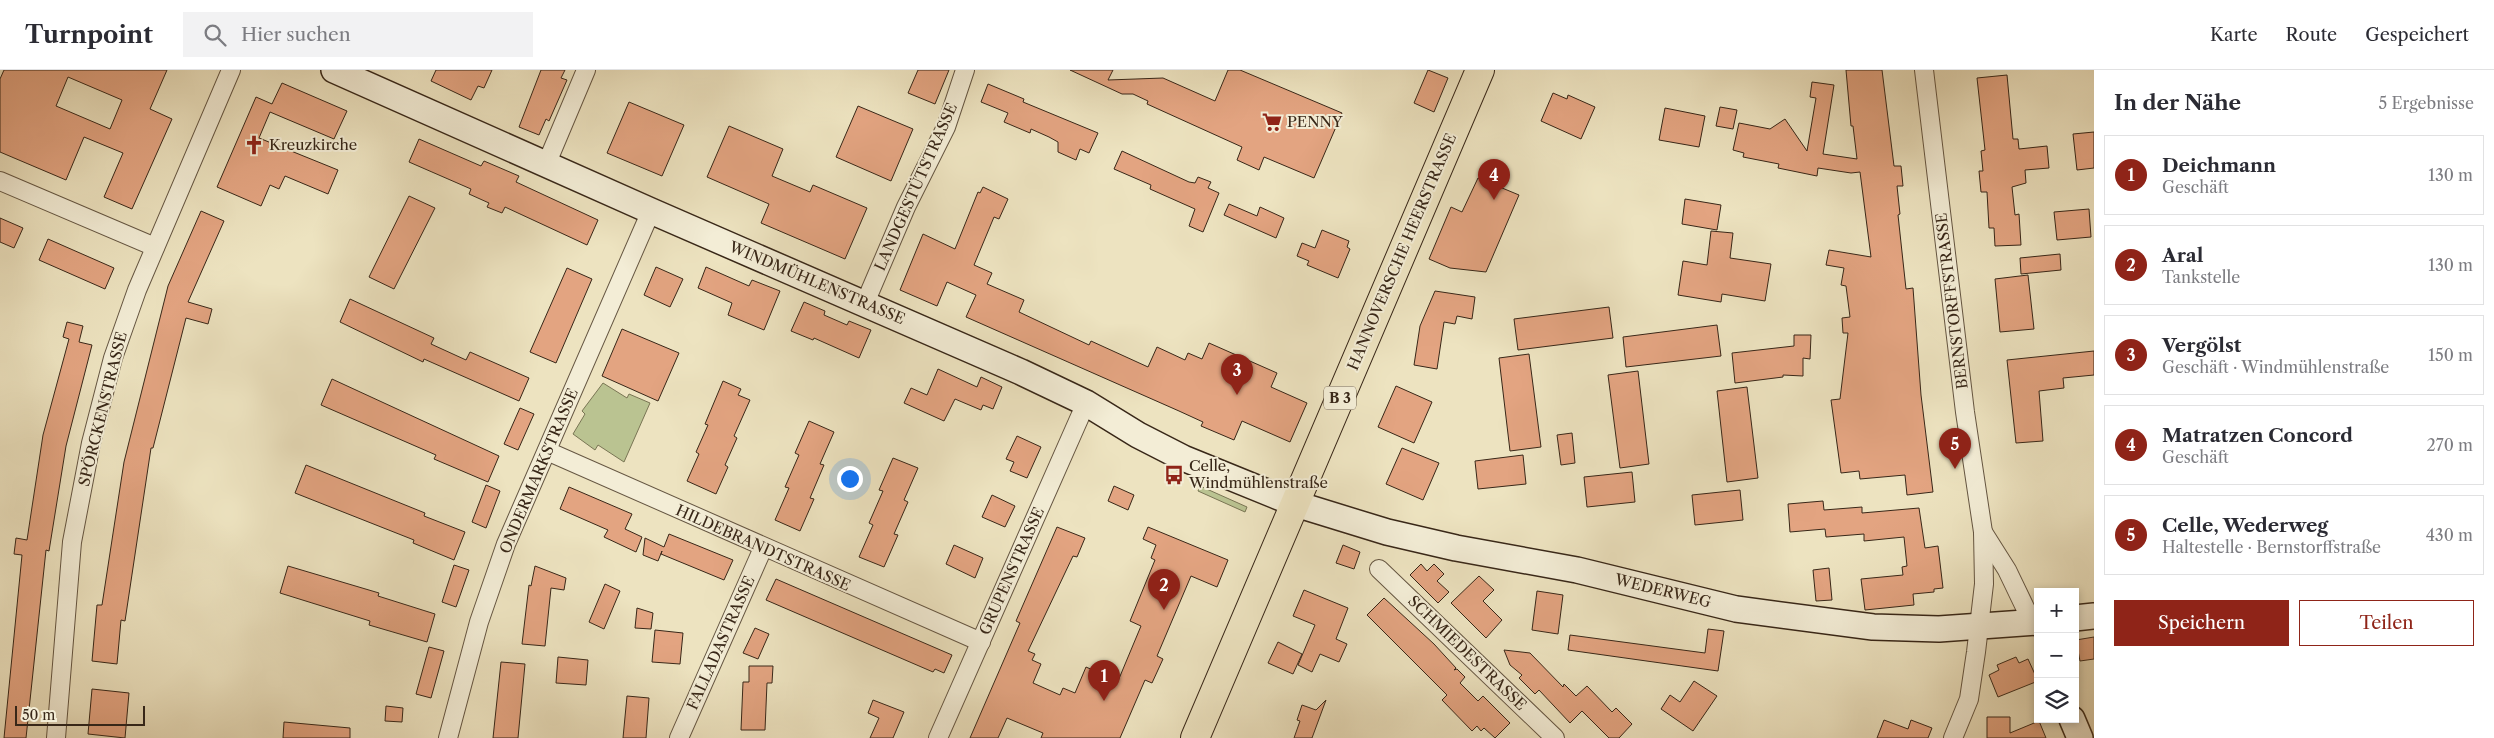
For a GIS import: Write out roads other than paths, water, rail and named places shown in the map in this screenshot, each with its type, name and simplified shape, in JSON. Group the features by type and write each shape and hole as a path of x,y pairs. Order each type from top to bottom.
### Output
{"main road":[{"name":"HANNOVERSCHE HEERSTRASSE","path":"1197,734 1480,70"}],"street":[{"name":"SPÖRCKENSTRASSE","path":"56,738 72,542 91,443 113,358 155,247 232,70"},
{"name":"WINDMÜHLENSTRASSE","path":"334,70 546,165 864,303 1086,403 1138,435 1184,458 1296,504"},
{"path":"546,165 586,70"},
{"name":"LANDGESTÜTSTRASSE","path":"864,303 906,206 946,127 965,70"},
{"name":"BERNSTORFFSTRASSE","path":"1924,70 1965,412 1983,532 1984,569 1980,626 1969,699 1953,738"},
{"path":"0,181 155,247"},
{"name":"ONDERMARKSTRASSE","path":"448,738 479,622 506,544 651,211"},
{"name":"GRUPENSTRASSE","path":"938,738 1086,403"},
{"name":"HILDEBRANDTSTRASSE","path":"547,451 763,548 981,642"},
{"name":"WEDERWEG","path":"1296,504 1387,532 1456,548 1577,570 1736,609 1817,622 1873,627 2034,626"},
{"name":"BERNSTORFFSTRASSE","path":"1983,532 2007,570 2034,622"},
{"name":"FALLADASTRASSE","path":"679,738 763,548"},
{"name":"SCHMIEDESTRASSE","path":"1379,569 1555,738"},
{"path":"2079,618 2094,616"},
{"path":"2074,723 2080,738"}],"place":[{"name":"PENNY","path":"1272,122"},
{"name":"Kreuzkirche","path":"254,145"},
{"name":"Matratzen Concord","path":"1494,200"},
{"name":"Vergölst","path":"1237,395"},
{"name":"Celle, Wederweg","path":"1955,469"},
{"name":"Celle, Windmühlenstraße","path":"1174,475"},
{"name":"Aral","path":"1164,610"},
{"name":"Deichmann","path":"1104,701"}]}
